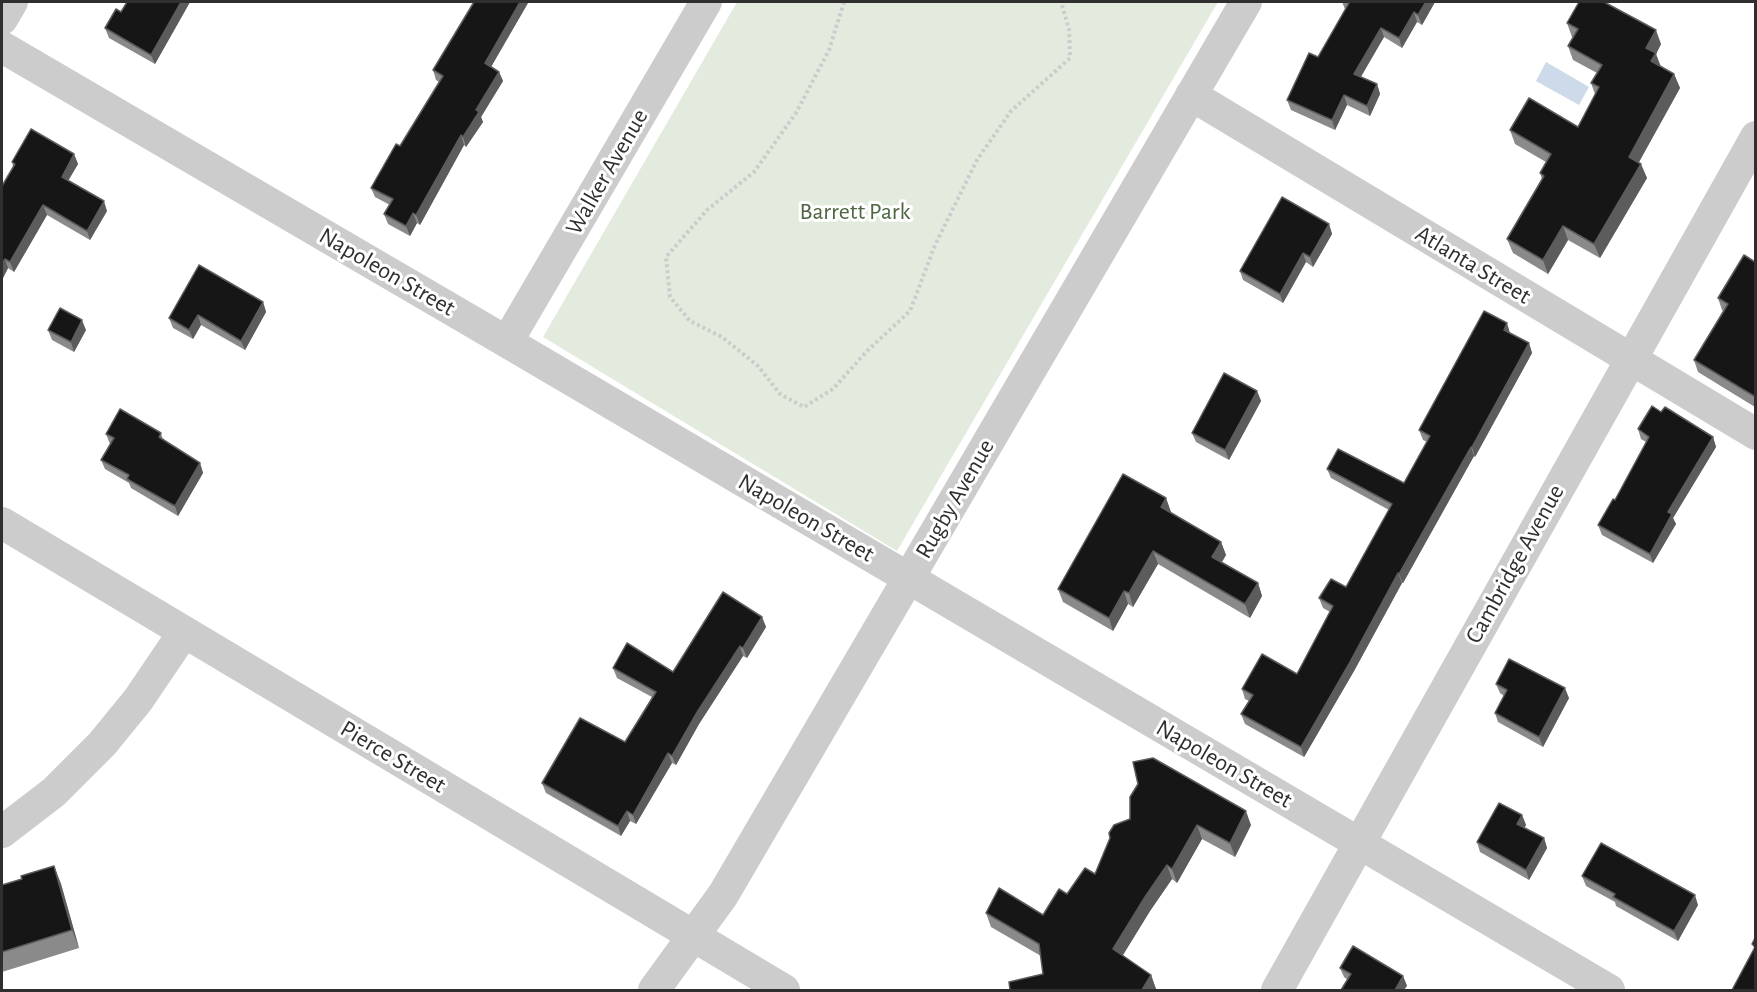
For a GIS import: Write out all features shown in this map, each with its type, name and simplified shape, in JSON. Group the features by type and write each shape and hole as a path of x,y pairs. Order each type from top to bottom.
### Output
{"street":[{"path":"2,19 12,2"},
{"name":"Walker Avenue","path":"507,342 706,2"},
{"name":"Rugby Avenue","path":"654,990 723,895 1246,2"},
{"name":"Napoleon Street","path":"2,47 1609,990"},
{"name":"Atlanta Street","path":"1191,95 1755,434"},
{"name":"Cambridge Avenue","path":"1277,990 1755,137"},
{"name":"Pierce Street","path":"2,523 784,990"},
{"path":"2,832 54,792 102,744 138,700 184,632"}],"path":[{"path":"844,2 829,50 795,113 754,172 707,210 666,257 670,297 690,321 722,337 758,366 780,394 804,407 833,389 867,351 910,311 935,244 978,160 1011,111 1070,58 1069,29 1061,2"}],"green space":[{"name":"Barrett Park","path":"737,2 1218,2 897,551 543,337"}],"water":[{"path":"1546,62 1589,87 1579,105 1536,81"}],"building":[{"path":"127,2 181,2 151,55 105,28 116,9 121,12"},
{"path":"474,2 520,2 485,63 499,72 476,110 479,112 463,137 461,135 416,215 413,213 406,226 384,214 393,199 371,188 396,144 400,146 443,76 433,70"},
{"path":"1346,2 1426,2 1418,15 1414,12 1399,38 1381,28 1354,74 1377,84 1367,106 1344,95 1332,120 1287,100 1309,53 1318,57 1349,3"},
{"path":"1579,2 1604,2 1656,30 1646,48 1656,53 1651,61 1674,74 1629,157 1641,164 1594,244 1563,226 1543,260 1507,239 1544,176 1540,173 1551,154 1510,130 1529,98 1578,127 1599,87 1591,83 1602,65 1568,46 1578,29 1567,23"},
{"path":"31,129 74,154 62,177 104,201 87,231 43,205 10,262 5,259 2,264 2,186 15,164 12,162"},
{"path":"1282,197 1329,224 1310,257 1303,253 1280,294 1240,271"},
{"path":"1744,255 1755,262 1754,396 1694,360 1728,304 1718,298"},
{"path":"199,265 263,302 241,341 198,315 189,330 169,318"},
{"path":"60,308 82,320 71,342 48,330"},
{"path":"1484,311 1507,323 1504,330 1529,343 1301,747 1241,714 1253,695 1242,689 1262,654 1297,674 1333,606 1319,598 1331,579 1346,587 1392,504 1327,469 1338,449 1404,483 1430,436 1419,430"},
{"path":"1224,373 1257,391 1225,450 1192,433"},
{"path":"1652,406 1661,412 1665,407 1713,437 1668,512 1672,514 1650,554 1598,525 1613,499 1615,500 1649,437 1638,429"},
{"path":"120,409 161,433 159,437 200,463 175,506 127,479 129,475 101,460 114,438 106,434"},
{"path":"1123,474 1166,498 1161,507 1221,542 1212,557 1258,583 1245,604 1153,551 1129,593 1124,591 1109,618 1058,589"},
{"path":"723,592 762,617 743,648 740,646 672,756 668,753 633,815 627,811 618,826 542,783 580,718 625,742 656,692 613,668 627,643 673,672"},
{"path":"1509,659 1565,688 1539,737 1495,713 1507,690 1496,684"},
{"path":"1153,758 1246,811 1230,843 1197,825 1172,869 1167,865 1113,949 1151,975 1142,990 1010,990 1009,982 1043,974 1039,944 986,913 999,888 1043,915 1059,889 1067,894 1085,868 1095,874 1114,825 1130,819 1130,797 1138,784 1133,762"},
{"path":"1499,803 1522,815 1517,824 1544,838 1526,870 1477,842"},
{"path":"1601,843 1695,895 1674,931 1613,897 1615,894 1582,876"},
{"path":"54,866 72,930 2,952 2,885 22,879 21,876"},
{"path":"1353,946 1403,976 1395,990 1341,990 1351,974 1340,968"},
{"path":"1755,947 1755,990 1732,990"}]}
